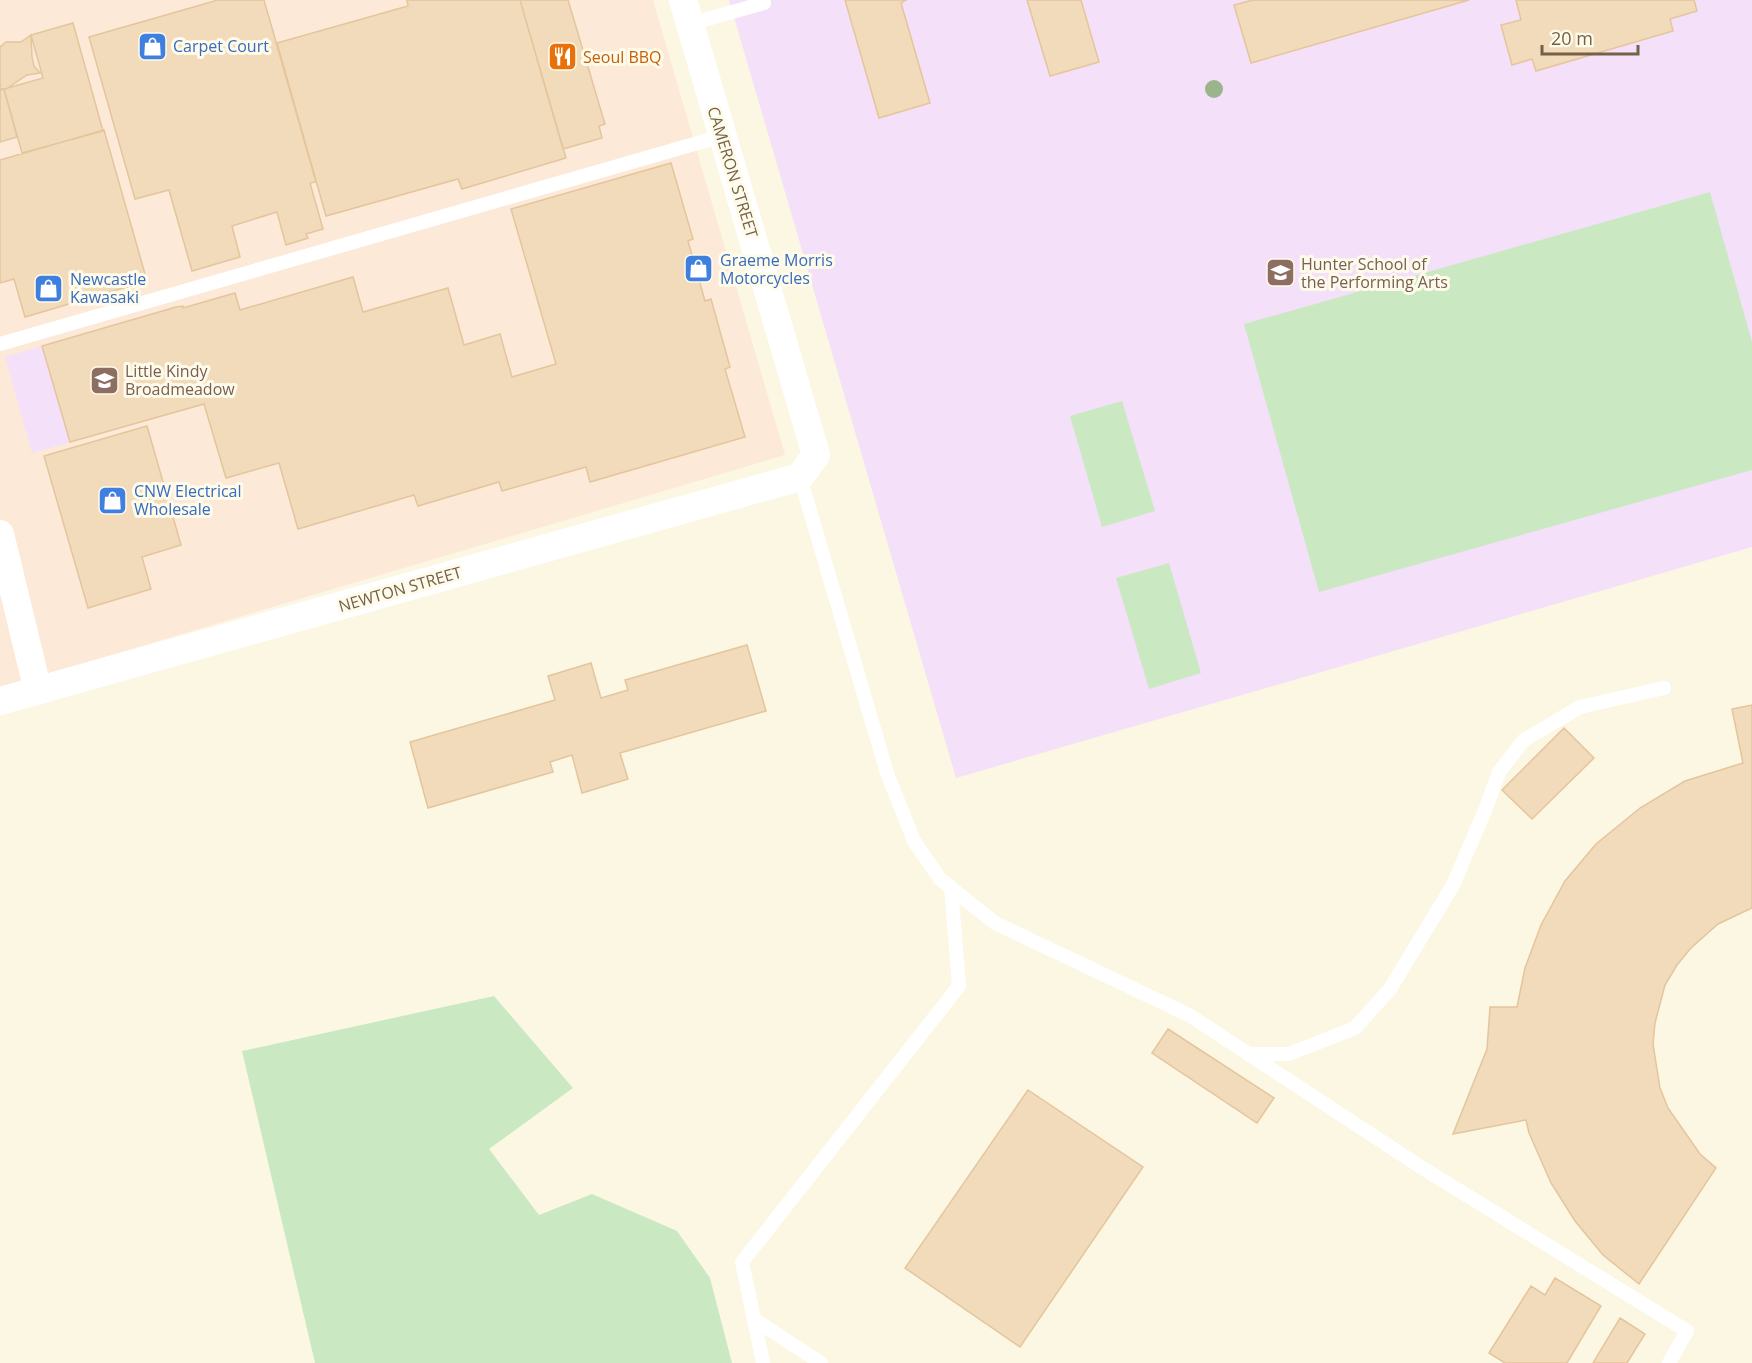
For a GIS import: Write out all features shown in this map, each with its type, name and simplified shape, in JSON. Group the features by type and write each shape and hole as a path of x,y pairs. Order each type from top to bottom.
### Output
{"street":[{"name":"CAMERON STREET","path":"687,12 816,455 800,477"},
{"name":"NEWTON STREET","path":"0,701 800,477"},
{"path":"0,534 38,691"}],"lane":[{"path":"687,12 764,3"},
{"path":"0,344 722,136"},
{"path":"800,477 887,773 914,841 940,879 995,923 1190,1015 1424,1169 1687,1331 1669,1363"},
{"path":"1248,1054 1289,1054 1355,1028 1390,989 1453,885 1499,772 1524,740 1580,707 1664,688"},
{"path":"763,1363 742,1262 959,986 951,887"},
{"path":"754,1319 821,1363"}],"shaded area":[{"path":"0,0 653,0 785,455 0,688"},
{"name":"Hunter School of the Performing Arts","path":"729,0 1752,0 1752,547 956,778"},
{"name":"Little Kindy Broadmeadow","path":"176,307 204,404 32,453 5,357"}],"green space":[{"path":"1710,192 1752,342 1752,470 1319,592 1244,324"},
{"path":"1122,401 1155,511 1102,527 1070,416"},
{"path":"1169,563 1201,673 1149,689 1116,578"},
{"path":"494,996 573,1088 489,1149 539,1215 592,1194 677,1231 710,1278 732,1363 315,1363 242,1051"}],"building":[{"path":"218,0 264,0 316,182 310,183 323,229 306,234 308,238 286,245 277,212 232,226 240,257 192,271 169,190 135,199 89,37"},
{"path":"407,0 520,0 566,158 462,189 458,179 326,216 277,43 408,6"},
{"path":"520,0 568,0 605,124 599,126 602,138 563,149"},
{"path":"845,0 906,0 901,3 930,103 879,118"},
{"path":"1027,0 1081,0 1099,62 1050,76"},
{"path":"1253,0 1469,0 1251,63 1234,5"},
{"path":"1516,0 1694,0 1697,11 1670,19 1673,31 1536,71 1532,59 1512,65 1501,25 1521,20"},
{"path":"73,23 103,131 22,153 4,89 43,78 31,35"},
{"path":"31,35 34,66 40,73 27,75 6,89 0,89 0,47 6,42 21,42"},
{"path":"4,89 17,137 0,142 0,90"},
{"path":"104,130 147,281 25,317 14,279 0,283 0,160"},
{"path":"671,163 693,239 688,241 705,301 711,299 730,367 725,369 745,437 590,482 586,467 502,491 499,482 418,506 414,495 298,529 279,463 226,478 204,404 70,442 42,346 176,307 183,306 183,308 235,293 240,310 353,277 363,312 448,288 464,345 500,334 512,377 556,364 511,209"},
{"name":"CNW Electrical Wholesale","path":"147,426 181,545 142,557 151,589 88,608 44,456"},
{"path":"747,645 766,711 620,753 628,779 582,793 572,755 550,762 553,772 428,808 410,742 555,700 548,676 591,663 601,698 628,690 625,680"},
{"path":"1752,705 1752,908 1718,924 1691,948 1677,965 1665,985 1655,1023 1653,1044 1660,1088 1668,1108 1700,1154 1716,1168 1639,1284 1603,1255 1575,1221 1551,1183 1529,1133 1526,1120 1453,1134 1487,1049 1490,1007 1517,1007 1525,968 1541,925 1565,881 1596,844 1640,808 1685,781 1743,763 1732,709"},
{"path":"1564,728 1594,758 1532,819 1502,790"},
{"path":"1168,1029 1274,1098 1257,1123 1152,1053"},
{"path":"1028,1090 1143,1167 1020,1347 905,1268"},
{"path":"1555,1278 1601,1306 1567,1363 1505,1363 1489,1353 1531,1286 1545,1295"},
{"path":"1620,1318 1645,1334 1627,1363 1593,1363"}],"place":[{"name":"Carpet Court","path":"152,46"},
{"name":"Seoul BBQ","path":"562,57"},
{"name":"Graeme Morris Motorcycles","path":"699,269"},
{"name":"Hunter School of the Performing Arts","path":"1280,273"},
{"name":"Newcastle Kawasaki","path":"49,288"},
{"name":"Little Kindy Broadmeadow","path":"104,380"},
{"name":"CNW Electrical Wholesale","path":"113,500"}]}
